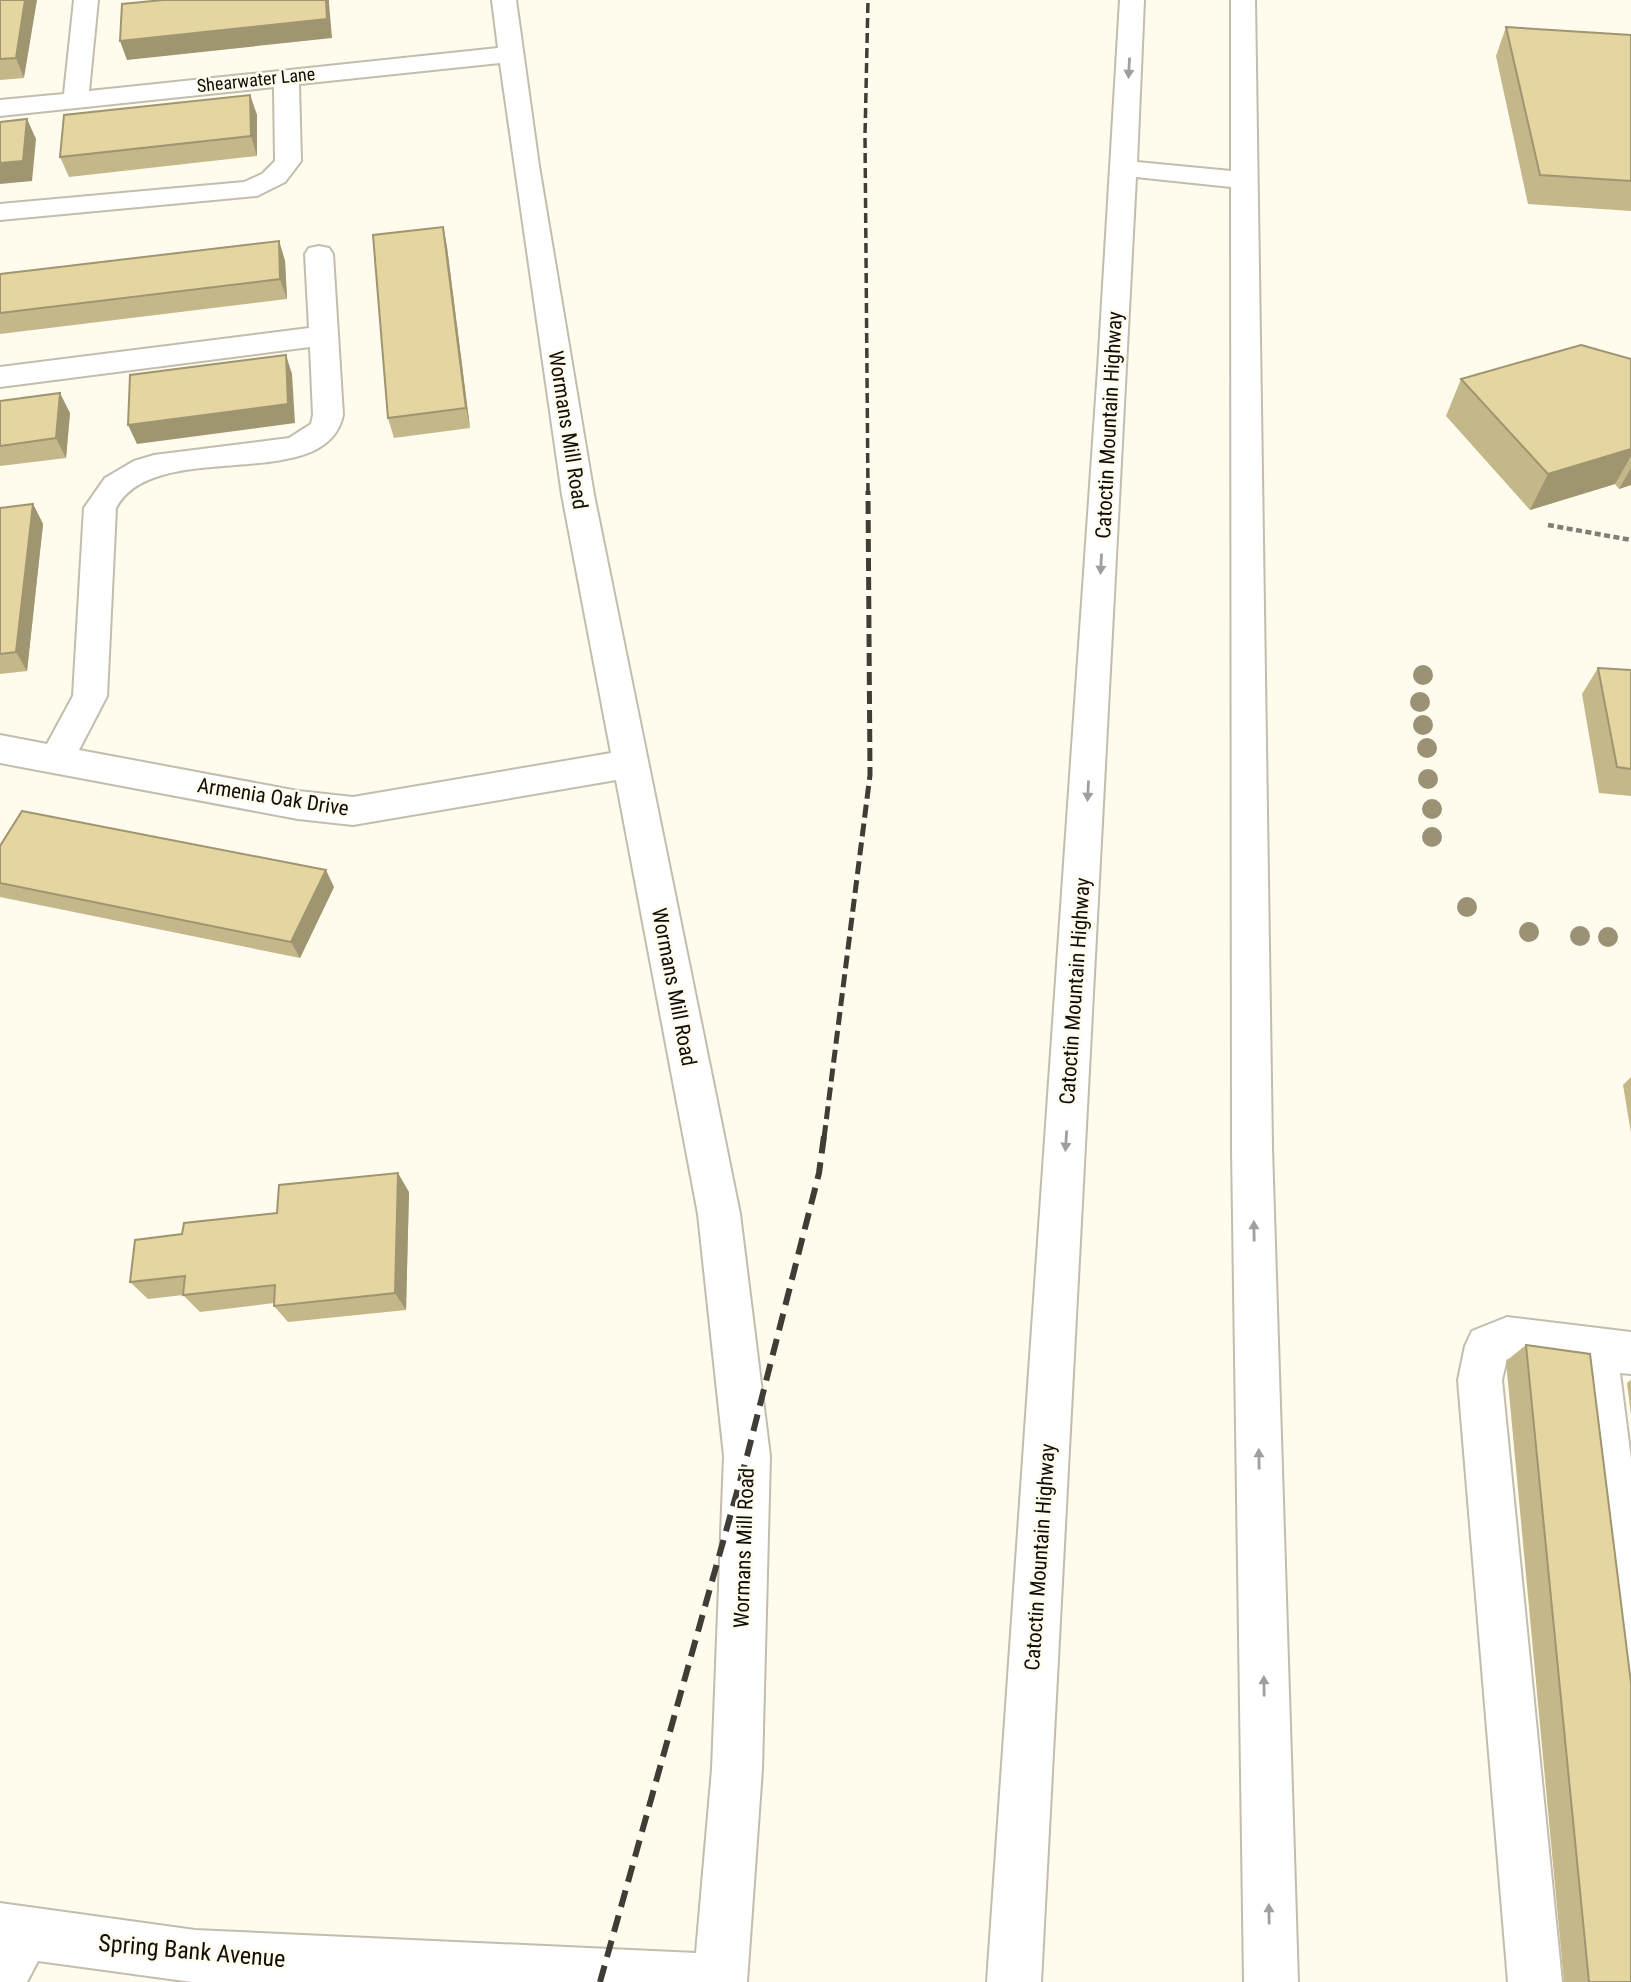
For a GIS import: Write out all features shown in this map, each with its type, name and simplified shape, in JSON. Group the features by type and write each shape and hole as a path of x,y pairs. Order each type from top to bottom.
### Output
{"main road":[{"path":"76,99 86,0"},
{"name":"Wormans Mill Road","path":"505,0 526,166 578,495 719,1214 747,1455 737,1769 720,1982"},
{"name":"Catoctin Mountain Highway","path":"1014,1982 1091,732 1132,0"},
{"path":"1243,0 1252,1148 1271,1982"},
{"name":"Shearwater Lane","path":"0,108 513,54"},
{"path":"0,212 238,191 266,184 281,173 288,161 286,76"},
{"path":"1123,167 1243,180"},
{"path":"57,759 82,716 90,695 100,508 107,492 133,471 154,465 296,447 325,429 328,415 319,254"},
{"path":"0,377 323,336"},
{"name":"Armenia Oak Drive","path":"0,749 298,805 353,811 629,764"},
{"path":"1535,1982 1480,1380 1488,1346 1507,1338 1613,1351 1631,1650"},
{"path":"0,1980 13,1931"},
{"name":"Spring Bank Avenue","path":"13,1931 195,1956 720,1982"}],"path":[{"path":"1548,526 1631,540"}],"building":[{"path":"0,0 25,0 16,58 0,59"},
{"path":"163,0 326,0 327,19 120,41 122,4"},
{"path":"1506,27 1631,35 1631,181 1540,175"},
{"path":"250,95 251,136 60,157 64,115"},
{"path":"27,119 23,161 0,163 0,122"},
{"path":"443,227 466,408 388,418 373,235"},
{"path":"279,241 280,279 0,313 0,274"},
{"path":"1581,345 1631,359 1631,449 1548,474 1461,379"},
{"path":"286,355 288,404 128,425 130,375"},
{"path":"60,393 56,438 0,446 0,401"},
{"path":"33,504 16,652 0,654 0,508"},
{"path":"1598,668 1631,670 1631,769 1617,767"},
{"path":"22,811 326,870 291,942 0,883 0,846"},
{"path":"398,1173 395,1293 274,1306 275,1285 183,1295 185,1276 130,1282 135,1240 182,1234 184,1223 277,1213 279,1185"},
{"path":"1526,1345 1590,1354 1631,1683 1631,1982 1589,1982"}],"railway":[{"path":"868,0 865,136 868,493"},
{"path":"824,1138 870,775 868,491"},
{"path":"600,1982 747,1456 819,1173 824,1136"}]}
